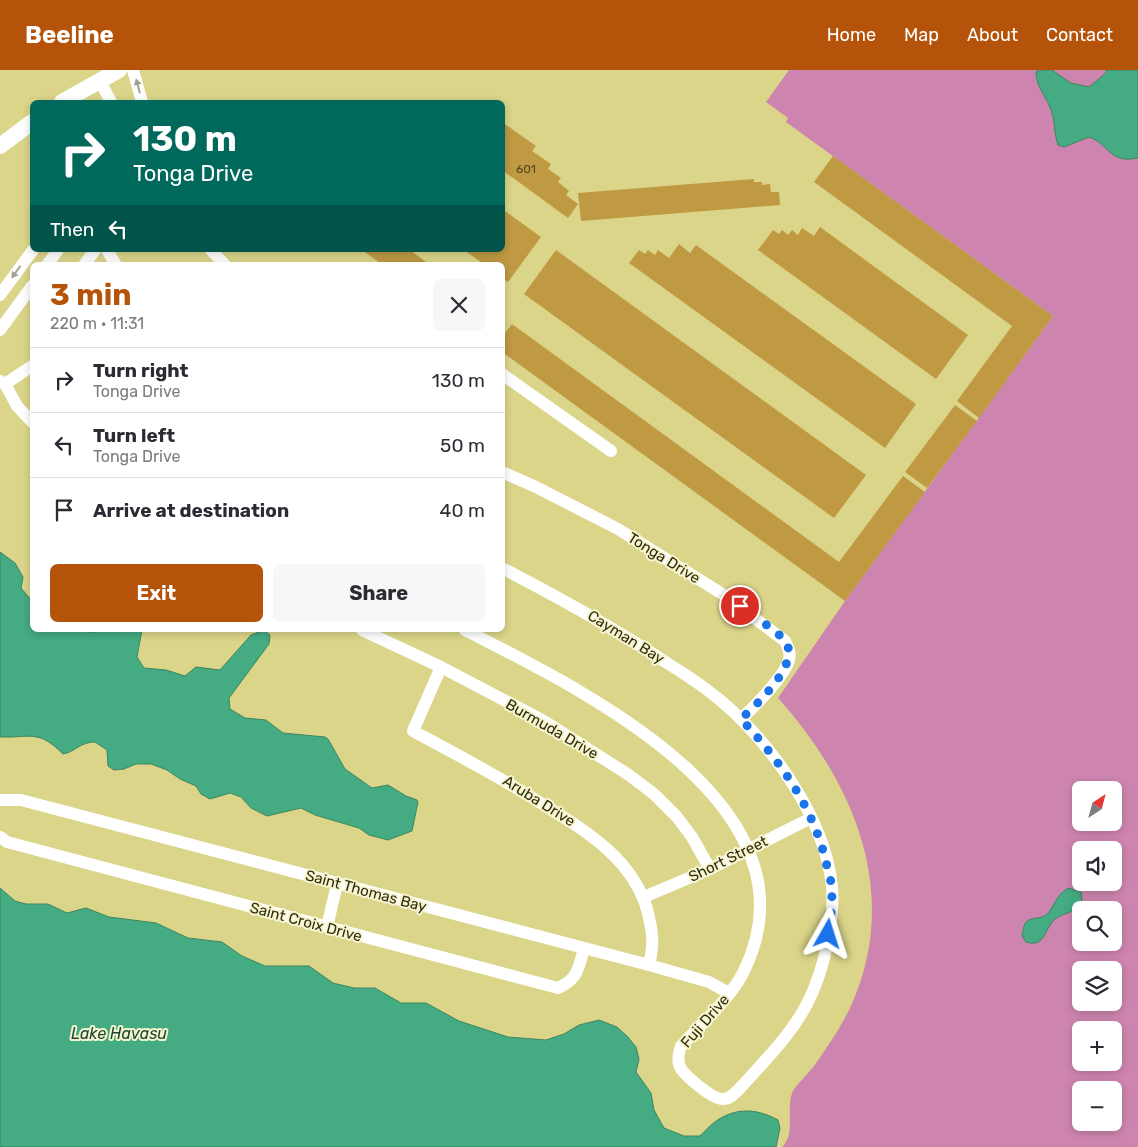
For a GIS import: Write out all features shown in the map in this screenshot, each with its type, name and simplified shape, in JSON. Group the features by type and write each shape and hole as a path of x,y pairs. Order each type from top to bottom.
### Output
{"street":[{"path":"66,100 119,70"},
{"path":"133,70 141,100"},
{"path":"100,81 110,100"},
{"path":"0,146 30,124"},
{"path":"0,295 32,252"},
{"path":"213,252 222,262"},
{"path":"0,330 30,289"},
{"path":"30,367 2,383 17,406 30,420"},
{"path":"505,376 611,451"},
{"name":"Tonga Drive","path":"505,473 618,529 724,595 785,641 790,651 789,661 763,699 741,719"},
{"name":"Cayman Bay","path":"505,570 579,609 644,648 719,698 741,719"},
{"name":"Burmuda Drive","path":"366,632 441,667 544,722 630,775 654,794 677,817 710,869"},
{"name":"Fuji Drive","path":"469,632 589,698 659,743 711,791 728,814 748,849 760,890 760,920 754,949 744,973 729,994 681,1046 678,1056 681,1069 713,1097 724,1099 735,1094 785,1038 809,1000 824,962 831,920 832,886 822,848 811,818 791,781 766,746 741,719"},
{"name":"Aruba Drive","path":"441,667 413,731 498,776 583,829 606,847 626,868 644,897 654,945 648,965"},
{"name":"Saint Thomas Bay","path":"0,800 21,800 648,965 709,982 729,994"},
{"name":"Short Street","path":"644,897 710,869 811,818"},
{"name":"Saint Croix Drive","path":"3,840 558,988 569,983 576,975 584,949"},
{"path":"327,927 337,884"}],"shaded area":[{"path":"789,70 1138,70 1138,1147 782,1147 789,1134 790,1103 794,1089 814,1066 838,1031 850,1008 865,966 872,924 870,883 862,843 848,804 829,767 805,731 778,698 845,601 1053,316 786,122 788,118 766,102"}],"water":[{"path":"1039,70 1052,70 1071,83 1089,87 1106,73 1106,70 1138,70 1138,158 1128,159 1115,156 1096,140 1089,137 1064,147 1058,145 1052,113 1037,78 1036,72"},
{"path":"0,552 15,563 23,577 21,588 30,599 30,632 142,632 137,657 144,668 166,670 185,676 196,667 220,670 251,635 266,632 270,635 269,644 229,698 230,709 245,718 266,720 283,733 325,737 345,769 372,788 388,785 418,802 412,831 388,840 369,835 359,828 315,815 301,808 267,816 251,808 241,797 230,793 210,799 201,794 196,786 180,779 167,770 151,764 136,764 124,769 114,770 108,766 107,750 95,742 90,742 63,754 47,741 34,736 0,737"},
{"name":"Lake Havasu","path":"0,888 15,901 26,904 48,904 67,913 86,908 109,917 156,923 188,938 222,942 242,956 265,966 309,966 333,983 354,988 375,988 401,1003 426,1003 459,1021 508,1037 546,1040 564,1034 579,1025 599,1020 617,1027 636,1047 639,1059 636,1072 651,1093 654,1110 664,1128 684,1136 700,1136 715,1122 735,1112 757,1112 778,1120 780,1128 776,1147 0,1147"},
{"path":"1068,888 1072,891 1081,892 1081,901 1072,901 1072,912 1054,920 1041,940 1032,943 1026,942 1022,936 1027,922 1046,915 1063,891"}],"building":[{"path":"505,124 536,146 532,151 551,164 548,169 561,178 558,182 569,191 566,195 578,204 568,218 505,172"},
{"path":"833,156 1053,316 979,418 957,401 1012,326 814,182"},
{"path":"754,179 754,182 762,182 762,185 770,184 771,192 779,192 780,205 581,221 578,193"},
{"path":"505,211 541,237 508,282 505,280 505,262 481,262 467,252 505,252"},
{"path":"820,227 968,335 936,379 758,250 773,230 779,234 782,230 788,235 792,230 798,235 802,228 814,236"},
{"path":"679,244 690,253 696,245 916,404 885,448 629,263 639,250 645,254 648,250 655,255 658,250 669,258"},
{"path":"556,250 866,475 834,518 524,294"},
{"path":"365,252 413,252 426,262 379,262"},
{"path":"512,324 839,562 903,476 925,492 845,601 505,354 505,333"},
{"path":"955,405 977,421 927,488 905,472"}],"route":[{"path":"740,606 785,641 790,651 789,661 763,699 741,719 766,746 791,781 811,818 822,848 832,886 831,920 828,934"}]}
